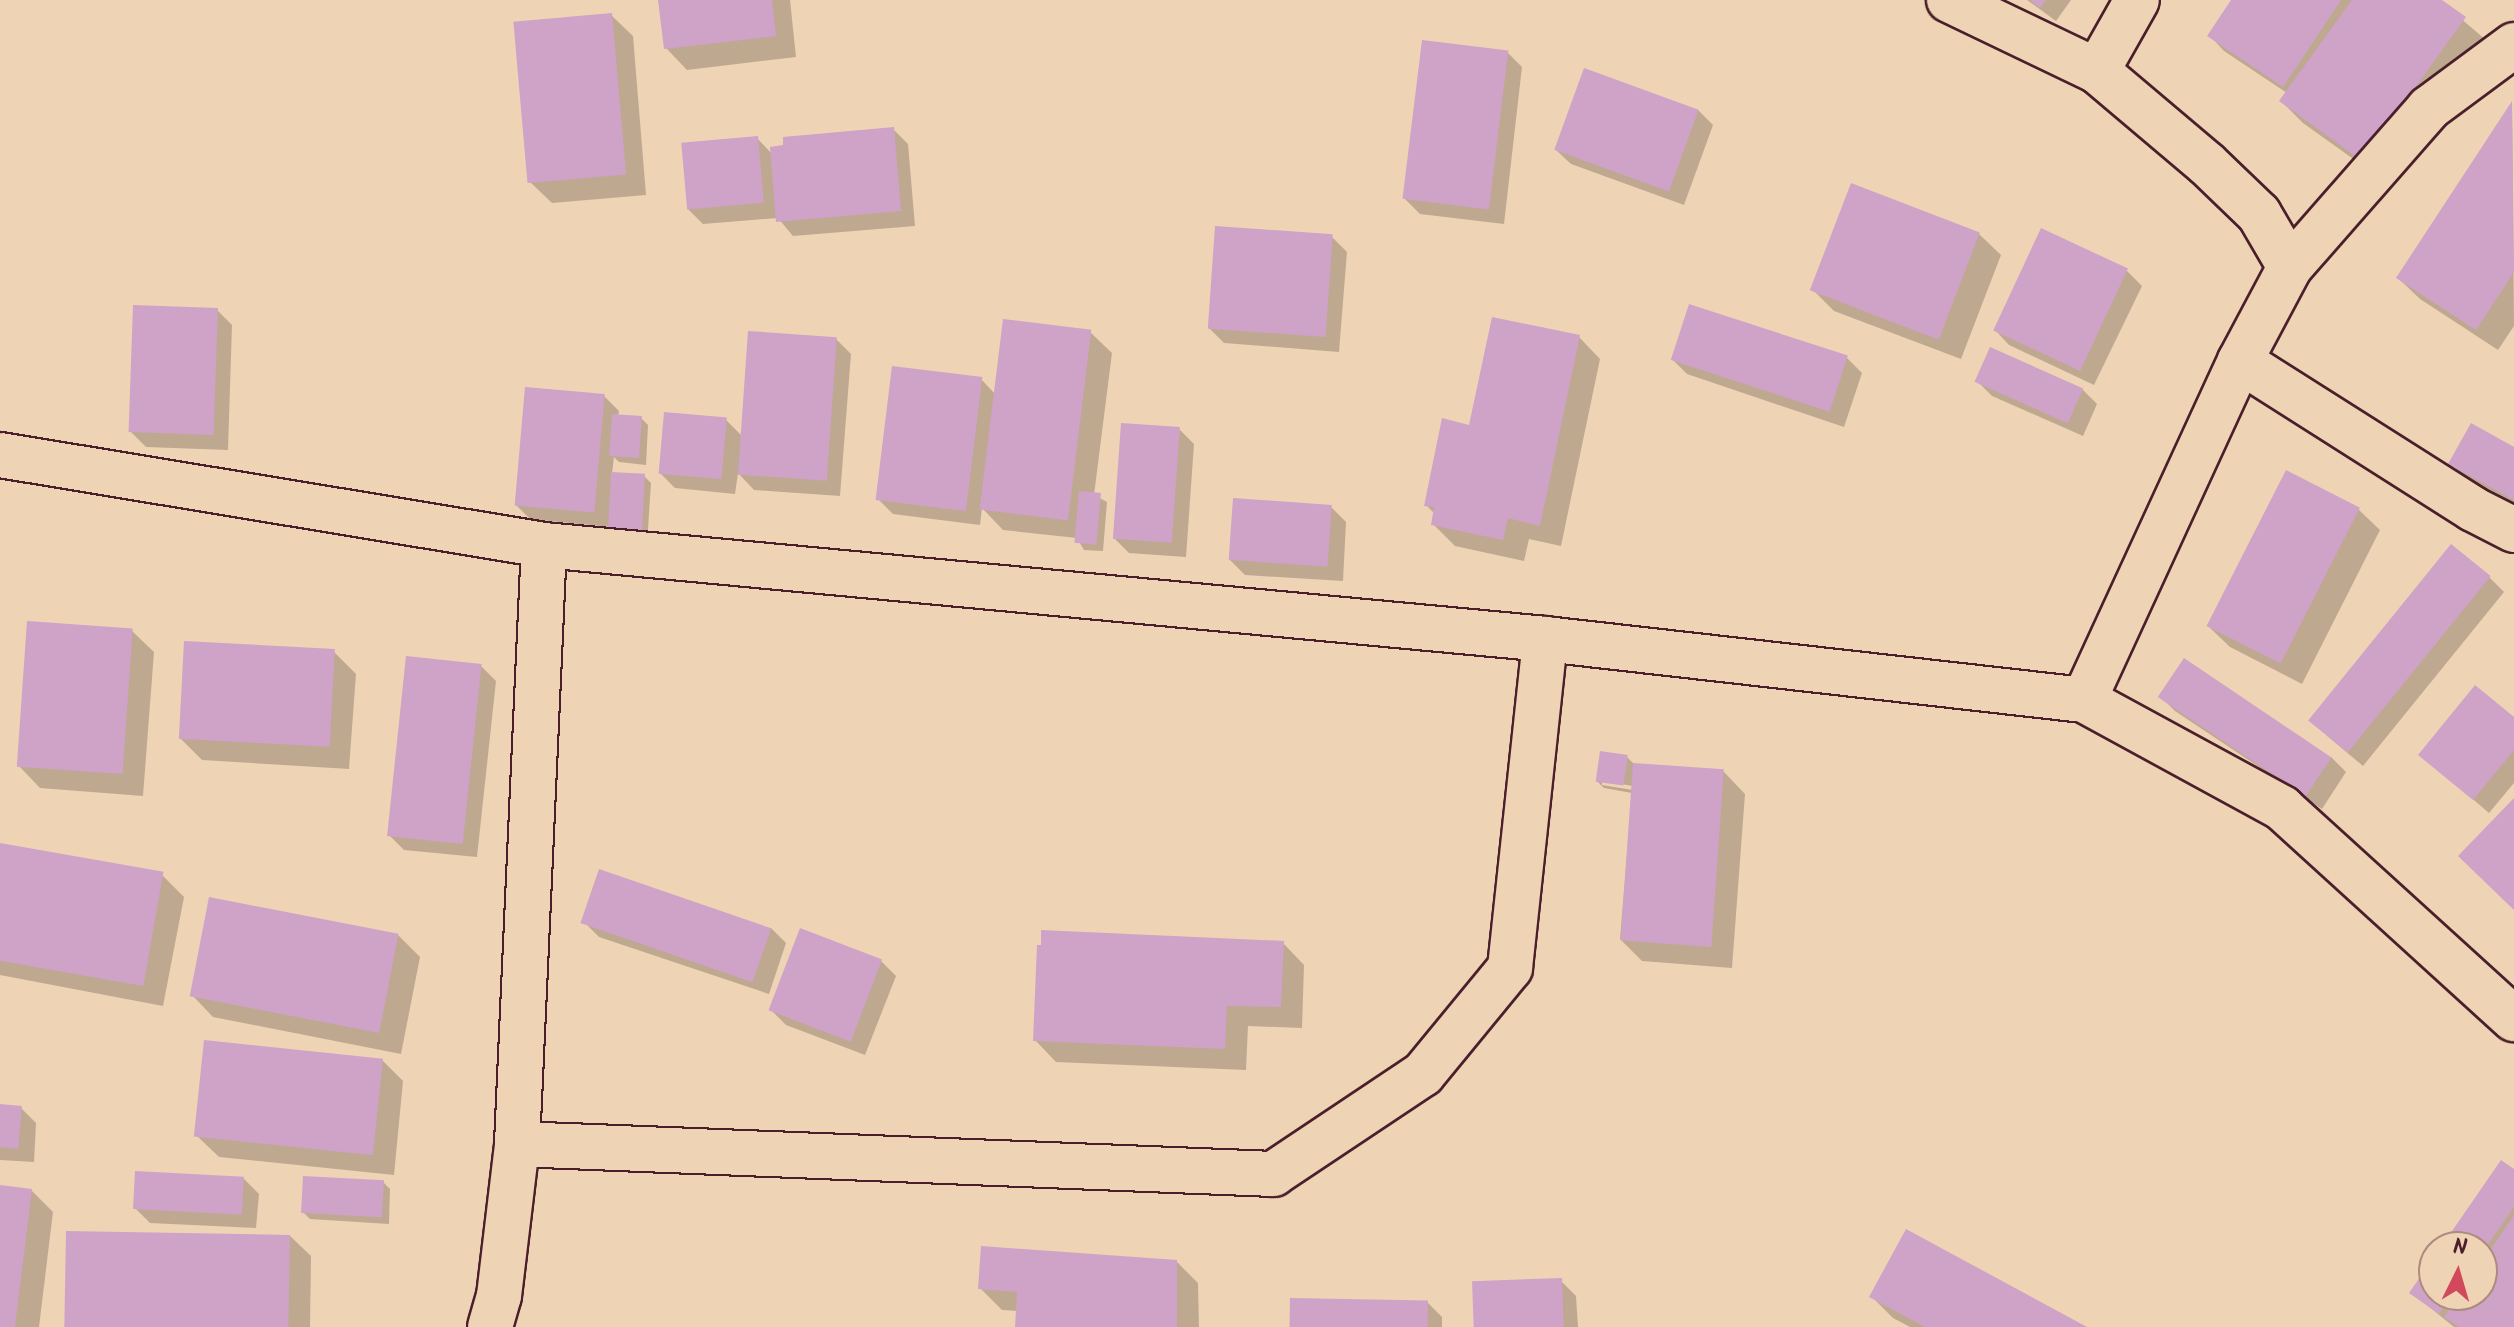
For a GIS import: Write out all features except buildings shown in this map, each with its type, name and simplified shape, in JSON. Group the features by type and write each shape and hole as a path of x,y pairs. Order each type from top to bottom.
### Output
{"street":[{"path":"1949,0 2097,71 2207,164 2259,214 2290,267"},
{"path":"2097,71 2137,0"},
{"path":"2084,700 2240,361 2290,267 2429,108 2514,45"},
{"path":"2240,361 2473,509 2514,530"},
{"path":"0,455 544,545 1545,639 2084,700 2282,808 2514,1019"},
{"path":"490,1327 499,1296 517,1144 544,545"},
{"path":"517,1144 1273,1174 1423,1074 1510,968 1545,639"}]}
